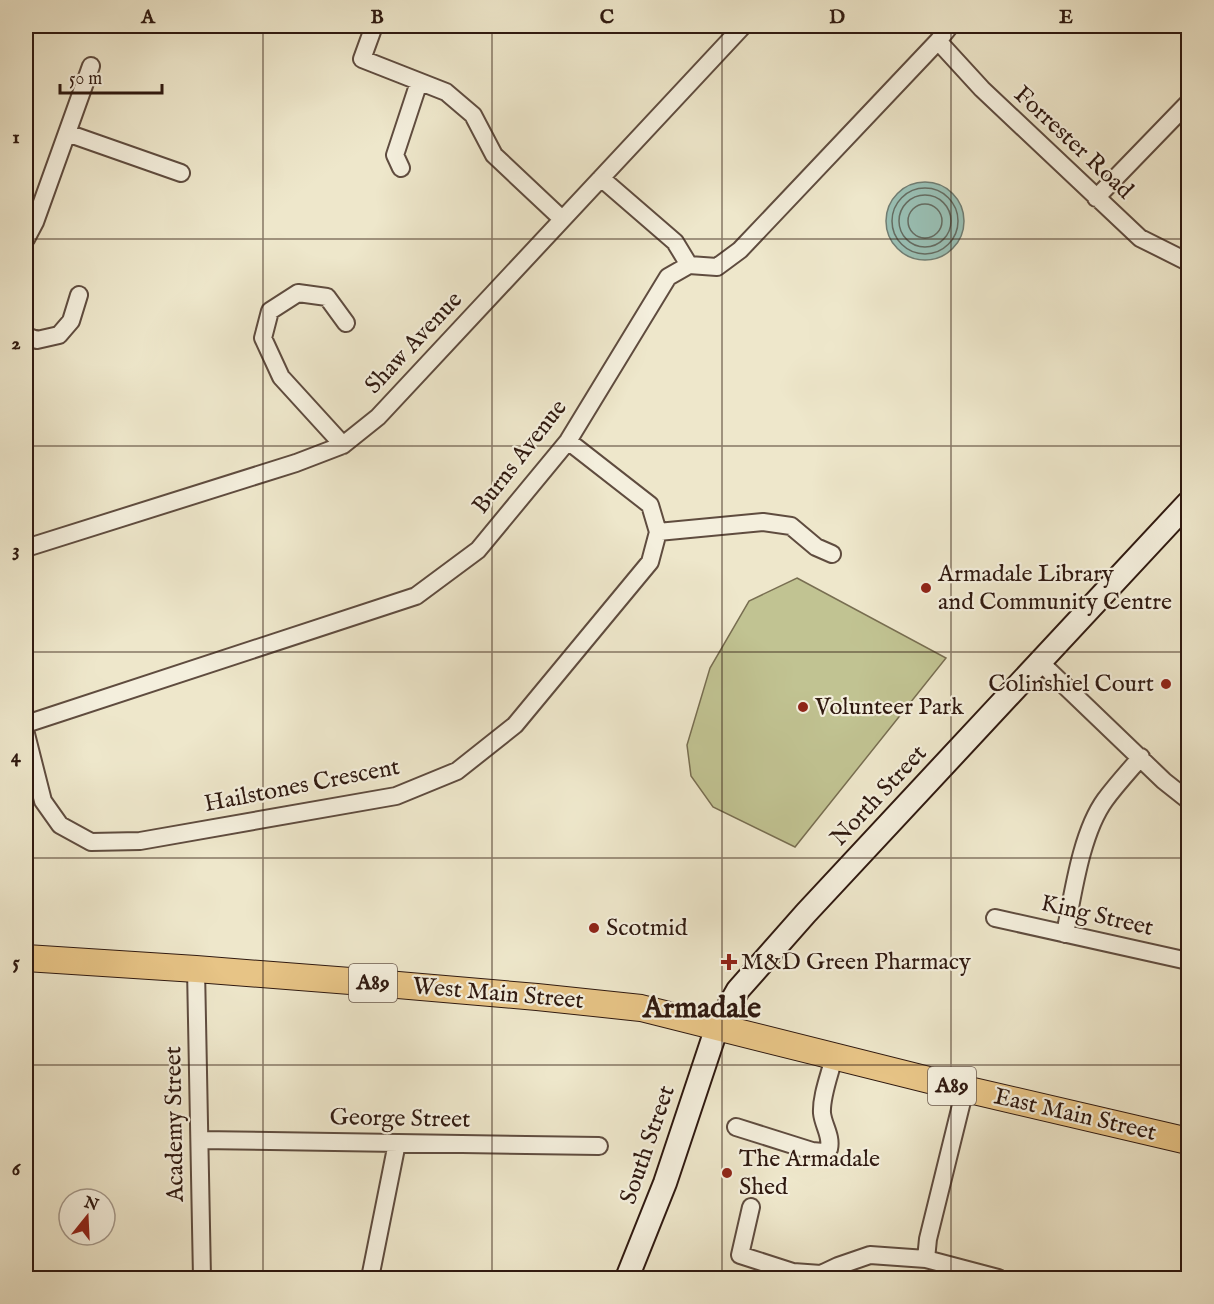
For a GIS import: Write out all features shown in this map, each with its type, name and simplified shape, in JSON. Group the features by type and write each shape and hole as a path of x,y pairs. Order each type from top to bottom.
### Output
{"main road":[{"name":"North Street","path":"717,1027 738,990 806,913 1188,503"},
{"name":"West Main Street","path":"26,958 479,992 641,1008 717,1027"},
{"name":"East Main Street","path":"717,1027 1188,1142"},
{"name":"South Street","path":"627,1278 665,1183 717,1027"}],"street":[{"path":"374,26 362,59 446,92 473,115 495,155 562,219"},
{"name":"Shaw Avenue","path":"26,548 296,463 343,445 378,417 743,26"},
{"path":"601,178 675,242 689,265 717,267 740,250 950,26"},
{"name":"Forrester Road","path":"938,41 982,89 1140,238 1188,262"},
{"path":"26,239 30,220 67,133 91,66"},
{"path":"401,168 395,155 419,82"},
{"path":"1096,198 1188,103"},
{"path":"67,133 181,173"},
{"name":"Burns Avenue","path":"26,724 416,596 478,550 568,441 668,277 689,265"},
{"path":"343,445 281,377 263,338 270,311 298,293 327,297 346,323"},
{"path":"26,336 37,340 59,335 71,321 79,295"},
{"path":"568,441 650,505 658,532 763,522 790,526 816,547 832,554"},
{"name":"Hailstones Crescent","path":"26,734 43,801 60,825 91,842 140,841 396,796 457,771 515,725 650,562 658,532"},
{"path":"1040,662 1164,781 1188,800"},
{"path":"1065,934 1079,866 1091,825 1104,801 1141,757"},
{"name":"King Street","path":"995,918 1188,961"},
{"name":"Academy Street","path":"196,969 202,1278"},
{"path":"736,1127 812,1151 824,1152 829,1149 831,1143 822,1114 834,1057"},
{"path":"926,1260 928,1239 965,1089"},
{"name":"George Street","path":"200,1140 599,1146"},
{"path":"370,1278 397,1143"},
{"path":"751,1207 740,1255 793,1272 820,1276 838,1266 870,1256 926,1260 998,1278"}],"green space":[{"name":"Volunteer Park","path":"797,578 946,658 795,847 713,807 691,776 687,745 710,668 749,601"}],"water":[{"path":"917,182 933,182 947,188 958,199 964,213 964,229 958,243 947,254 933,260 917,260 903,254 892,243 886,229 886,213 892,199 903,188"}],"place":[{"name":"Armadale Library and Community Centre","path":"926,588"},
{"name":"Colinshiel Court","path":"1166,684"},
{"name":"Volunteer Park","path":"803,707"},
{"name":"Scotmid","path":"594,928"},
{"name":"M&D Green Pharmacy","path":"729,962"},
{"name":"The Armadale Shed","path":"727,1173"}],"district":[{"name":"Armadale","path":"702,1009"}]}
